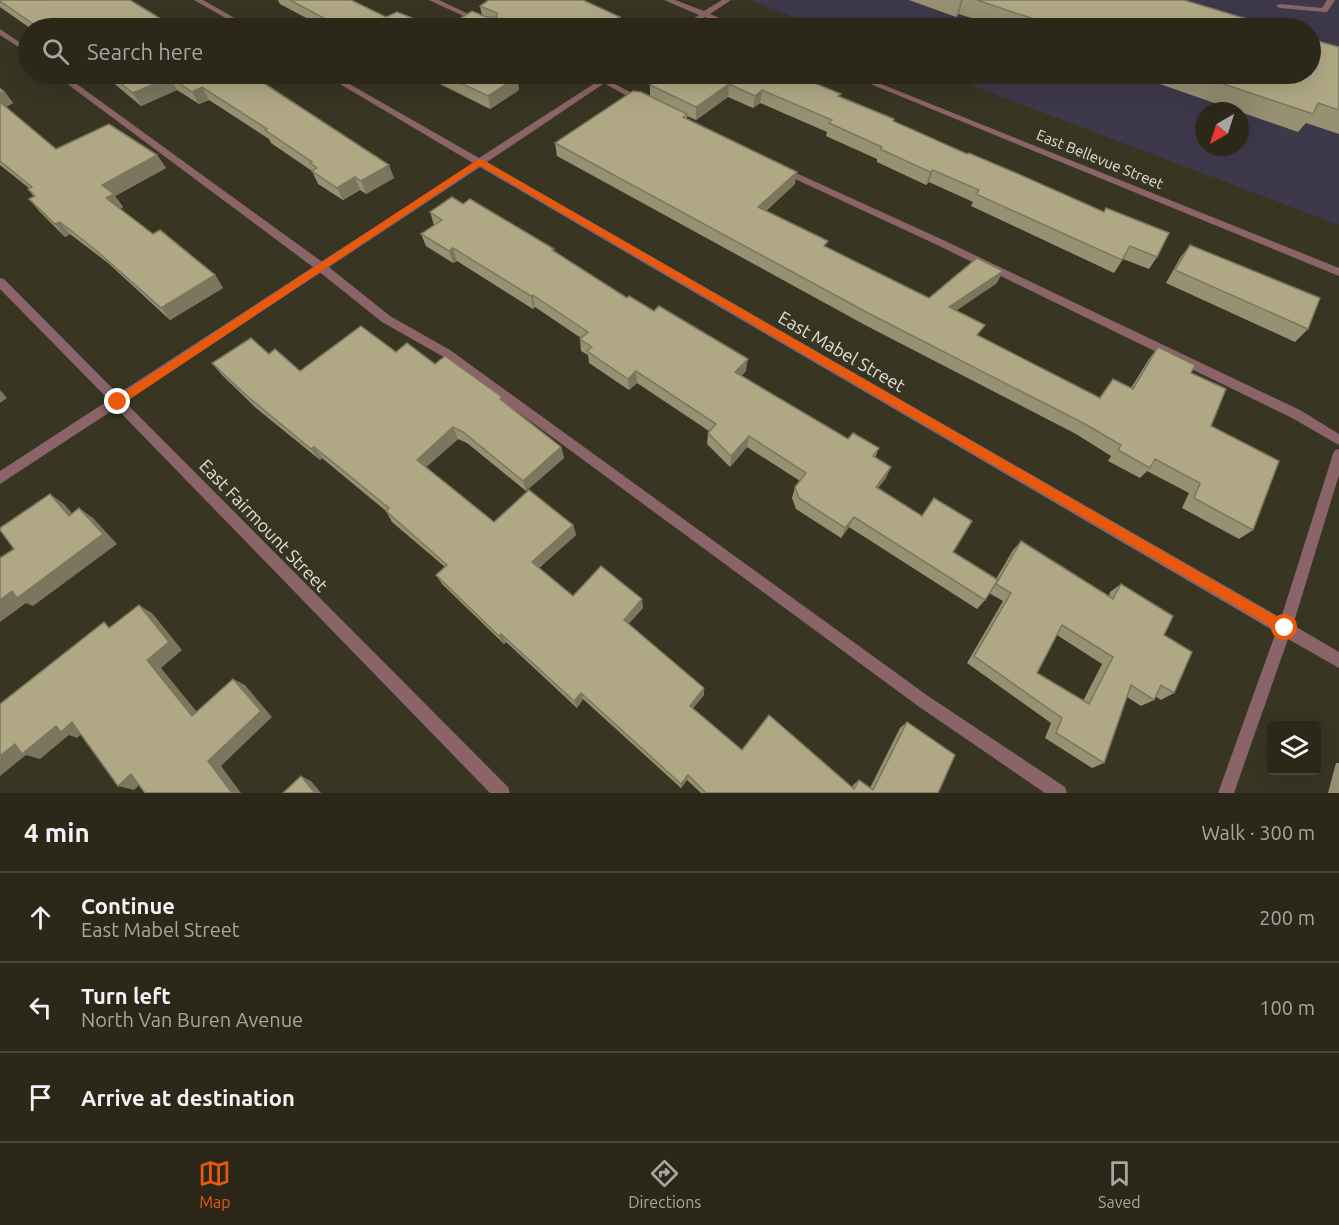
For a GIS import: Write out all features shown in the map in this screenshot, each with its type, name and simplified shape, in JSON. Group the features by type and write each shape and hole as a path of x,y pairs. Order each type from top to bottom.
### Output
{"street":[{"path":"198,0 230,18"},
{"path":"433,0 472,18"},
{"path":"668,0 713,18"},
{"path":"700,18 727,0"},
{"path":"1280,6 1324,10 1331,0"},
{"path":"0,31 18,44"},
{"path":"72,84 321,267 387,319 446,353 923,701 1059,793"},
{"name":"East Mabel Street","path":"345,84 1339,660"},
{"path":"0,478 598,84"},
{"path":"620,84 656,108"},
{"name":"East Bellevue Street","path":"875,84 1339,272"},
{"path":"768,163 937,241 1296,414 1339,440"},
{"name":"East Fairmount Street","path":"0,282 502,793"},
{"path":"1226,793 1285,628 1339,454"}],"shaded area":[{"path":"1339,0 1339,225 968,84 1321,84 1321,18 797,18 752,1"}],"building":[{"path":"130,0 159,18 25,18 0,1"},
{"path":"290,0 351,0 386,17 397,12 412,18 323,18"},
{"path":"489,0 583,0 620,17 461,18 472,11 486,17 497,17 497,13 480,6"},
{"path":"977,0 1184,0 1244,18 1031,18"},
{"path":"1321,42 1339,47 1339,110 1318,103 1313,114 1224,84 1321,84"},
{"path":"122,84 154,84 133,93"},
{"path":"180,84 265,84 389,165 361,181 355,177 337,188 312,171 317,168 310,163 312,162 265,130 267,129 202,87 192,92"},
{"path":"463,84 506,84 488,96"},
{"path":"652,84 729,84 696,107 650,85"},
{"path":"729,84 816,84 841,94 838,96 894,119 893,121 967,154 1104,212 1106,208 1169,233 1157,257 1130,246 1122,260 976,194 979,190 933,170 930,172 880,149 882,147 829,123 832,120 762,90 755,96"},
{"path":"633,91 641,92 687,114 683,117 797,172 758,207 828,241 824,246 929,298 977,258 1003,271 949,307 985,325 977,335 1100,398 1113,379 1133,389 1158,347 1195,365 1191,373 1226,389 1211,426 1279,461 1253,530 1194,498 1200,483 1155,459 1150,468 1118,450 1121,445 1085,424 868,313 555,143"},
{"path":"0,102 56,149 109,124 157,155 102,185 114,194 106,198 153,234 160,230 215,275 161,308 97,251 60,222 55,224 29,199 35,196 28,189 32,187 0,161"},
{"path":"452,197 463,204 470,199 554,249 552,250 627,298 629,296 654,311 659,306 748,359 735,372 848,439 853,433 879,448 873,456 891,467 876,487 922,516 934,498 972,521 953,552 998,580 985,600 854,517 845,528 799,498 795,487 806,473 749,436 731,456 708,433 716,424 636,371 628,379 587,351 592,347 580,339 588,332 533,295 531,296 453,248 449,251 421,234 442,220 430,212"},
{"path":"1190,245 1320,298 1308,329 1175,270"},
{"path":"361,326 396,352 407,343 435,364 445,356 502,397 500,399 561,447 523,481 463,432 453,427 417,460 494,522 529,490 573,525 532,562 573,596 601,566 642,599 624,620 704,688 690,706 742,750 769,715 854,789 859,780 873,790 907,722 955,755 938,793 706,793 688,775 681,784 581,693 574,701 501,634 499,636 436,575 447,565 386,511 389,508 314,447 311,449 247,396 212,363 251,338 269,354 275,349 300,371"},
{"path":"50,494 69,516 79,508 103,534 17,598 12,591 0,600 0,558 14,549 0,528"},
{"path":"1021,541 1113,599 1121,584 1173,616 1164,635 1192,652 1174,693 1161,685 1154,700 1131,685 1104,763 1056,733 1062,718 974,656 1011,593 996,584","holes":["1062,625 1113,657 1089,704 1037,673"]},
{"path":"139,605 169,642 147,660 192,716 233,679 261,711 208,761 232,793 145,793 131,774 118,786 72,722 61,732 56,726 22,754 15,744 0,756 0,704 104,622 109,628"},
{"path":"301,776 315,793 283,793"}],"route":[{"path":"118,402 480,161 1285,628"}]}
